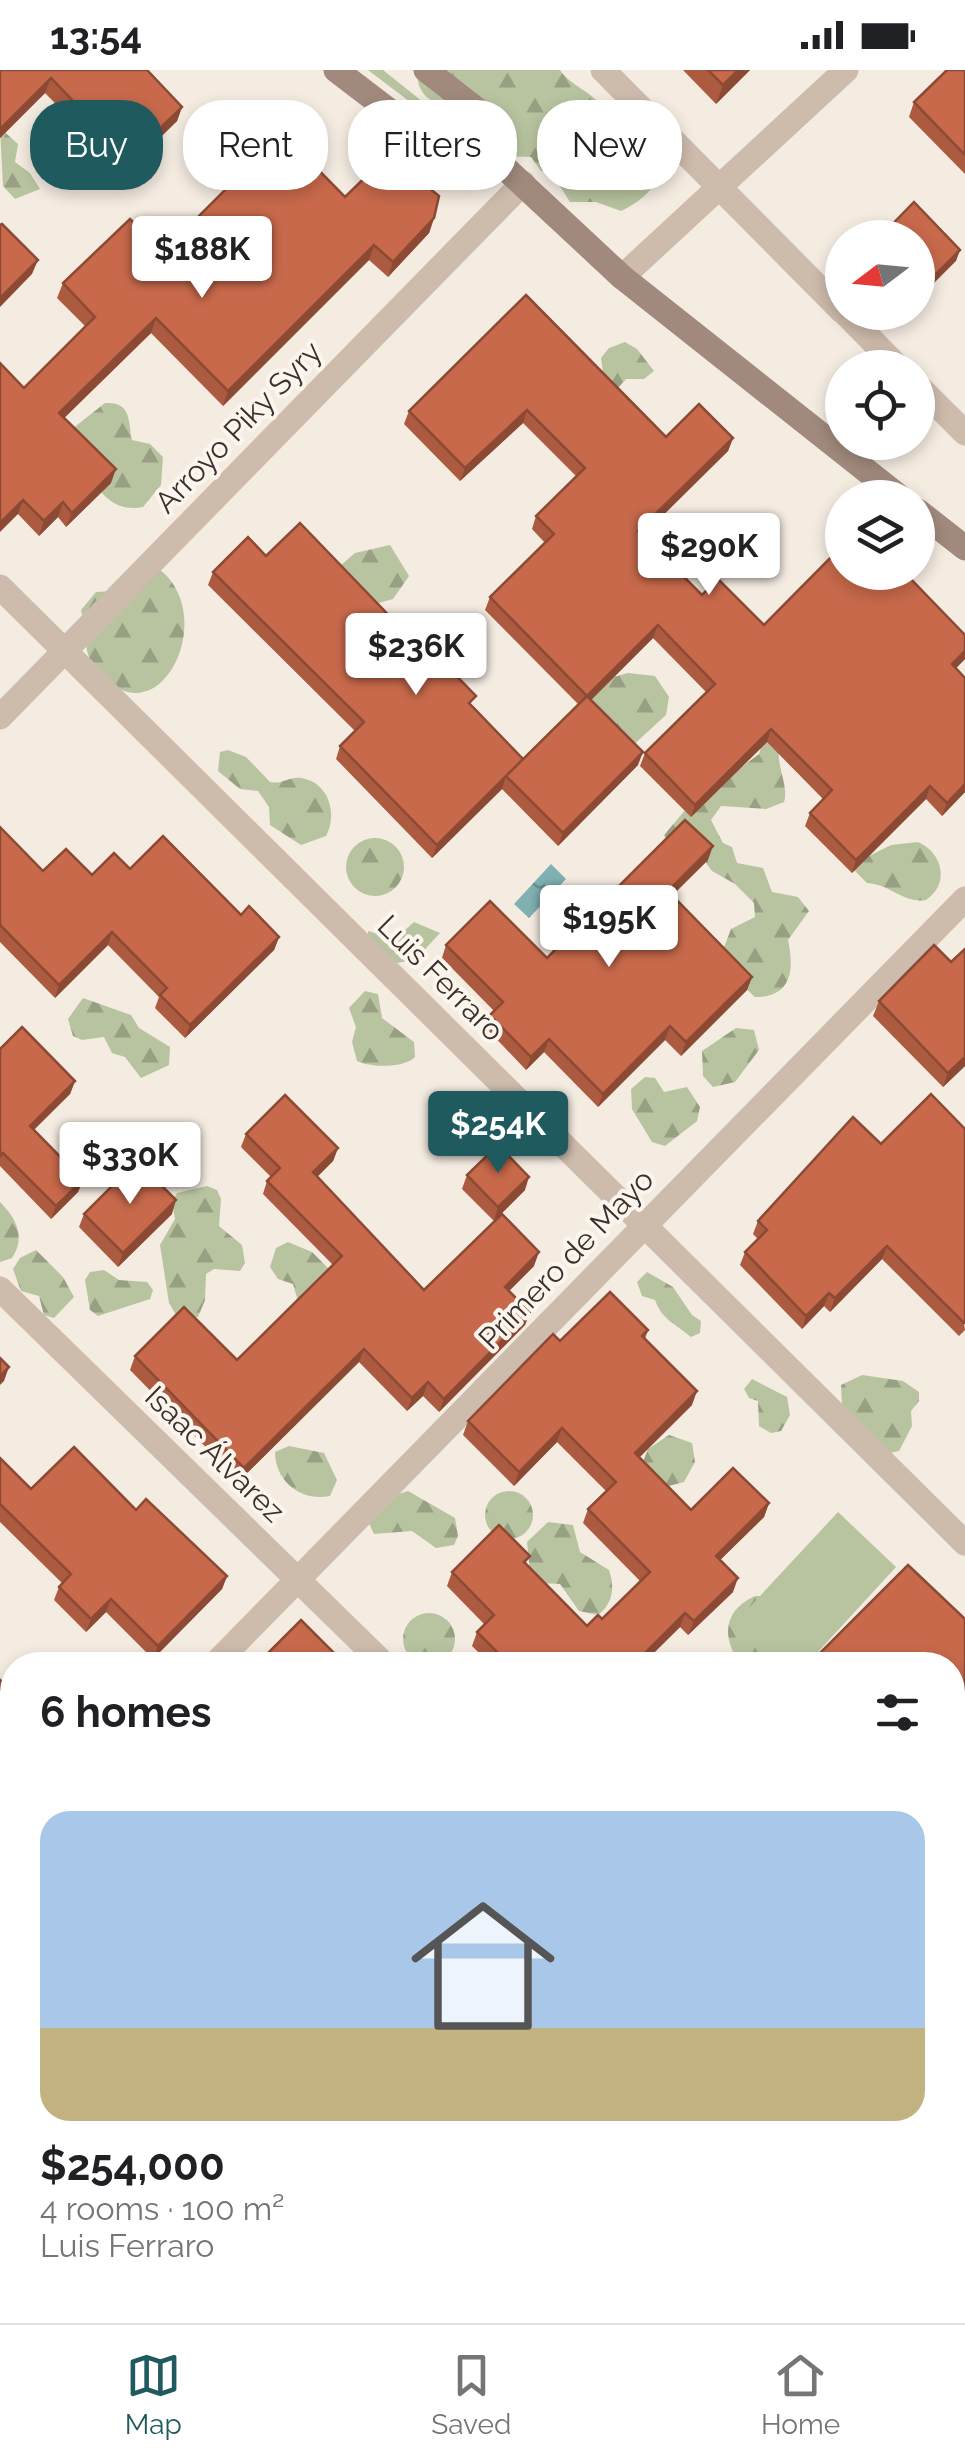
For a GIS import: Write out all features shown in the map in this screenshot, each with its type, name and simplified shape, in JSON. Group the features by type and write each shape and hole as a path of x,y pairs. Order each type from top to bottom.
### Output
{"main road":[{"path":"336,70 375,100"},
{"path":"426,70 465,100"},
{"path":"517,178 622,277 878,480"},
{"path":"935,524 965,548"}],"street":[{"path":"603,70 825,294"},
{"path":"622,277 846,70"},
{"name":"Arroyo Piky Syry","path":"0,716 500,190"},
{"path":"861,330 881,350"},
{"path":"935,403 965,433"},
{"name":"Luis Ferraro","path":"0,587 965,1543"},
{"name":"Primero de Mayo","path":"227,1652 965,899"},
{"name":"Isaac Álvarez","path":"0,1289 372,1652"}],"green space":[{"path":"368,70 383,70 420,100 408,100"},
{"path":"417,70 560,70 596,100 537,100 537,165 531,157 517,156 517,100 431,100 418,80"},
{"path":"0,128 18,144 15,162 30,173 30,190 38,190 15,199 3,186"},
{"path":"562,190 650,190 621,211 596,202 570,202"},
{"path":"625,342 637,349 654,371 644,379 626,379 617,389 604,379 601,358 609,348"},
{"path":"105,403 124,409 132,440 150,444 163,457 161,485 143,507 127,508 104,495 88,470 72,429"},
{"path":"390,545 409,576 393,599 375,604 334,571 355,553"},
{"path":"148,562 171,580 182,604 184,631 179,656 167,676 150,690 130,692 108,681 92,664 81,610 96,592 115,591"},
{"path":"628,673 655,676 669,697 666,715 630,748 580,705 610,678"},
{"path":"764,737 779,750 784,802 766,809 721,806 711,820 723,843 732,847 737,863 763,868 772,892 798,897 809,911 788,940 791,961 784,986 768,996 755,997 728,972 721,955 731,929 755,917 754,903 735,884 712,871 701,856 674,851 664,835 687,808 759,754"},
{"path":"228,750 246,757 270,782 301,778 318,786 331,809 326,836 301,845 270,825 269,807 258,791 240,789 218,771 220,752"},
{"path":"375,838 396,846 404,867 396,888 375,896 354,888 346,867 354,846"},
{"path":"918,842 933,853 940,869 938,886 926,900 911,899 867,883 855,871 857,862 891,845"},
{"path":"414,922 440,933 415,960 396,963 368,945 368,931 395,939"},
{"path":"365,991 378,994 382,1018 414,1042 415,1057 410,1061 387,1066 357,1061 352,1042 356,1027 349,1008"},
{"path":"83,998 131,1015 139,1028 170,1047 169,1065 141,1078 125,1057 112,1053 104,1037 82,1040 73,1036 68,1019"},
{"path":"736,1028 754,1030 759,1050 735,1082 713,1087 703,1076 702,1051"},
{"path":"645,1077 655,1078 664,1092 687,1087 700,1107 697,1121 665,1146 652,1142 632,1109 631,1089"},
{"path":"138,1128 191,1133 197,1164 189,1181 154,1189 128,1176 123,1147"},
{"path":"207,1186 217,1190 221,1199 219,1226 242,1245 245,1263 240,1271 214,1269 206,1274 205,1300 198,1317 179,1320 169,1303 160,1245 175,1219 172,1202 177,1193"},
{"path":"0,1202 15,1221 19,1235 12,1258 0,1262"},
{"path":"288,1242 312,1252 332,1272 300,1308 293,1284 278,1279 270,1267 276,1248"},
{"path":"36,1250 63,1277 74,1297 54,1318 44,1315 39,1296 21,1291 13,1269 20,1258"},
{"path":"104,1270 119,1280 147,1282 153,1290 150,1299 98,1316 90,1310 85,1280 90,1272"},
{"path":"647,1272 673,1287 692,1315 701,1321 700,1333 691,1337 666,1317 655,1300 642,1296 637,1282"},
{"path":"862,1375 903,1381 919,1392 919,1401 911,1411 912,1426 899,1451 890,1453 842,1405 841,1385"},
{"path":"752,1379 787,1397 790,1415 781,1431 771,1433 759,1426 758,1401 749,1398 744,1389"},
{"path":"669,1435 692,1443 695,1462 684,1482 661,1488 643,1462 648,1449"},
{"path":"289,1446 324,1453 337,1480 330,1496 300,1493 285,1481 275,1452"},
{"path":"408,1491 455,1518 458,1536 454,1545 436,1548 412,1531 374,1534 366,1517 381,1500"},
{"path":"509,1491 526,1498 533,1515 526,1532 509,1539 492,1532 485,1515 492,1498"},
{"path":"838,1512 896,1567 818,1652 762,1652 733,1625"},
{"path":"548,1522 573,1525 580,1552 609,1570 611,1595 598,1615 579,1611 560,1584 541,1583 530,1572 527,1542"},
{"path":"764,1596 772,1652 734,1652 729,1623 745,1601"},
{"path":"419,1615 439,1615 453,1629 451,1652 405,1649 405,1629"}],"water":[{"path":"551,864 566,879 529,918 514,904"}],"building":[{"path":"0,70 147,70 182,107 163,126 163,100 72,100 51,78 0,129"},
{"path":"708,70 738,70 723,85"},
{"path":"947,70 965,70 965,155 914,102"},
{"path":"328,180 345,197 352,190 432,190 439,196 434,218 393,262 374,245 228,391 156,318 59,413 116,469 72,513 63,502 44,521 23,500 0,523 0,363 24,388 95,317 63,283 130,219 163,252 225,190 328,190"},
{"path":"914,202 931,220 896,220"},
{"path":"935,224 960,250 935,275"},
{"path":"0,225 38,260 0,298"},
{"path":"526,295 666,437 699,404 733,438 638,531 702,595 718,579 764,625 825,563 825,590 921,590 965,635 965,651 952,664 965,678 965,784 947,803 930,786 856,860 810,813 832,790 771,729 695,805 645,753 715,684 658,625 587,696 490,597 554,534 536,516 585,468 527,410 465,468 409,411"},
{"path":"300,523 429,657 434,653 476,696 469,703 523,759 507,775 587,696 643,752 563,833 506,776 437,845 340,746 364,722 213,572 248,537 266,556"},
{"path":"685,820 713,846 668,891 752,977 686,1042 670,1026 603,1094 549,1039 531,1057 490,1015 503,1002 446,945 490,901 547,958"},
{"path":"0,827 43,871 66,849 92,875 114,853 130,869 163,836 241,915 249,906 279,937 190,1025 160,995 167,988 112,932 59,985 0,925"},
{"path":"934,945 951,962 965,949 965,1057 948,1073 879,1001"},
{"path":"22,1027 75,1081 30,1126 83,1180 56,1206 3,1153 0,1156 0,1049"},
{"path":"931,1094 965,1129 965,1322 887,1246 835,1298 829,1293 806,1316 745,1252 767,1230 758,1221 853,1117 881,1144"},
{"path":"285,1095 338,1148 313,1172 424,1290 502,1214 539,1252 505,1287 530,1312 444,1399 428,1382 412,1398 364,1349 244,1468 135,1356 184,1307 237,1360 342,1256 267,1181 280,1168 246,1134"},
{"path":"498,1145 529,1177 498,1207 467,1175"},
{"path":"137,1161 176,1200 123,1253 84,1214"},
{"path":"610,1292 648,1330 642,1336 697,1391 635,1453 691,1510 733,1468 769,1503 716,1556 738,1578 694,1621 685,1613 646,1652 497,1652 477,1632 494,1615 452,1572 499,1525 530,1556 524,1562 587,1626 598,1615 602,1619 650,1572 588,1509 616,1482 562,1428 519,1472 468,1421 553,1334 560,1341"},
{"path":"0,1358 9,1367 0,1376"},
{"path":"74,1447 136,1510 146,1499 227,1576 158,1646 111,1599 91,1619 59,1587 71,1574 0,1504 0,1458 31,1489"},
{"path":"908,1565 965,1619 965,1652 821,1652"},
{"path":"301,1620 333,1652 269,1652"}]}
